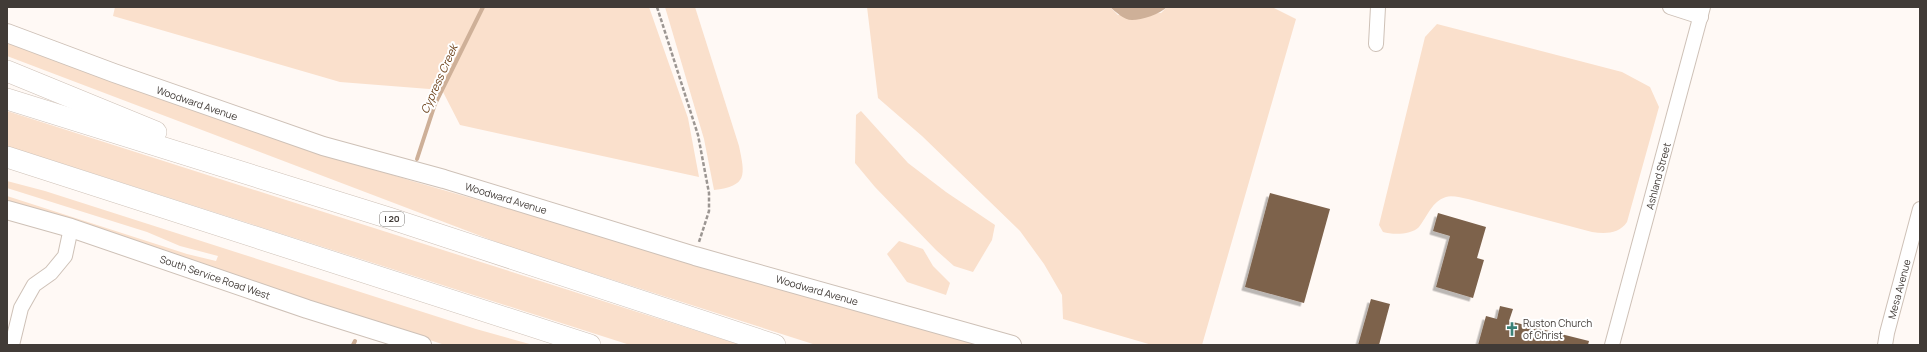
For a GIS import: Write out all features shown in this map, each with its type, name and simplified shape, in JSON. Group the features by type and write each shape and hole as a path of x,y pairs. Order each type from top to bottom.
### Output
{"highway":[{"path":"7,71 286,186"},
{"name":"I 20","path":"7,98 286,186 776,345"},
{"path":"7,158 590,345"},
{"path":"7,170 222,226"}],"main road":[{"name":"Woodward Avenue","path":"7,33 135,81 323,146 444,179 695,256 1012,345"},
{"name":"South Service Road West","path":"7,210 71,228 307,309 422,345"}],"street":[{"path":"1376,44 1378,7"},
{"path":"1670,7 1702,12"},
{"name":"Ashland Street","path":"1612,345 1702,12"},
{"name":"Mesa Avenue","path":"1885,345 1920,209"},
{"path":"12,345 21,308 34,285 51,273 65,256 71,228"}],"path":[{"path":"657,7 698,135 709,193 709,211 695,256"}],"shaded area":[{"path":"115,7 649,7 688,118 699,177 460,125 442,90 340,82 113,16"},
{"path":"665,7 695,7 739,146 743,172 742,177 733,186 714,190 704,139"},
{"path":"867,7 1110,7 1118,15 1161,13 1167,7 1272,7 1296,19 1202,345 1152,345 1063,319 1062,295 1044,264 1020,231 922,136 878,98"},
{"path":"1110,7 1167,7 1151,16 1129,20"},
{"path":"1437,24 1622,72 1650,87 1659,107 1627,222 1624,226 1611,232 1592,232 1468,199 1451,196 1437,202 1416,230 1402,234 1383,232 1379,225 1425,37"},
{"path":"7,41 245,129 412,181 982,345 816,345 507,246 7,56"},
{"path":"7,111 741,345 630,345 7,146"},
{"path":"861,111 908,163 946,192 995,225 992,240 973,272 954,266 936,250 875,187 855,163 856,115"},
{"path":"7,181 45,191 476,329 533,345 445,345 7,204 7,196 187,254 216,261 218,256 180,246 147,232 7,188"},
{"path":"899,241 923,249 933,266 950,283 946,295 907,282 887,254"}],"building":[{"path":"1270,193 1330,209 1304,303 1245,287"},
{"path":"1438,213 1486,227 1477,258 1484,260 1473,298 1436,287 1450,236 1433,231"},
{"path":"1371,299 1390,304 1379,345 1358,345"},
{"name":"Ruston Church of Christ","path":"1500,306 1513,309 1509,321 1589,341 1588,345 1478,345 1486,316 1497,319"}],"waterway":[{"name":"Cypress Creek","path":"417,159 435,104 483,7"},
{"name":"Cypress Creek","path":"353,345 355,341"}],"place":[{"name":"Ruston Church of Christ","path":"1512,329"}]}
